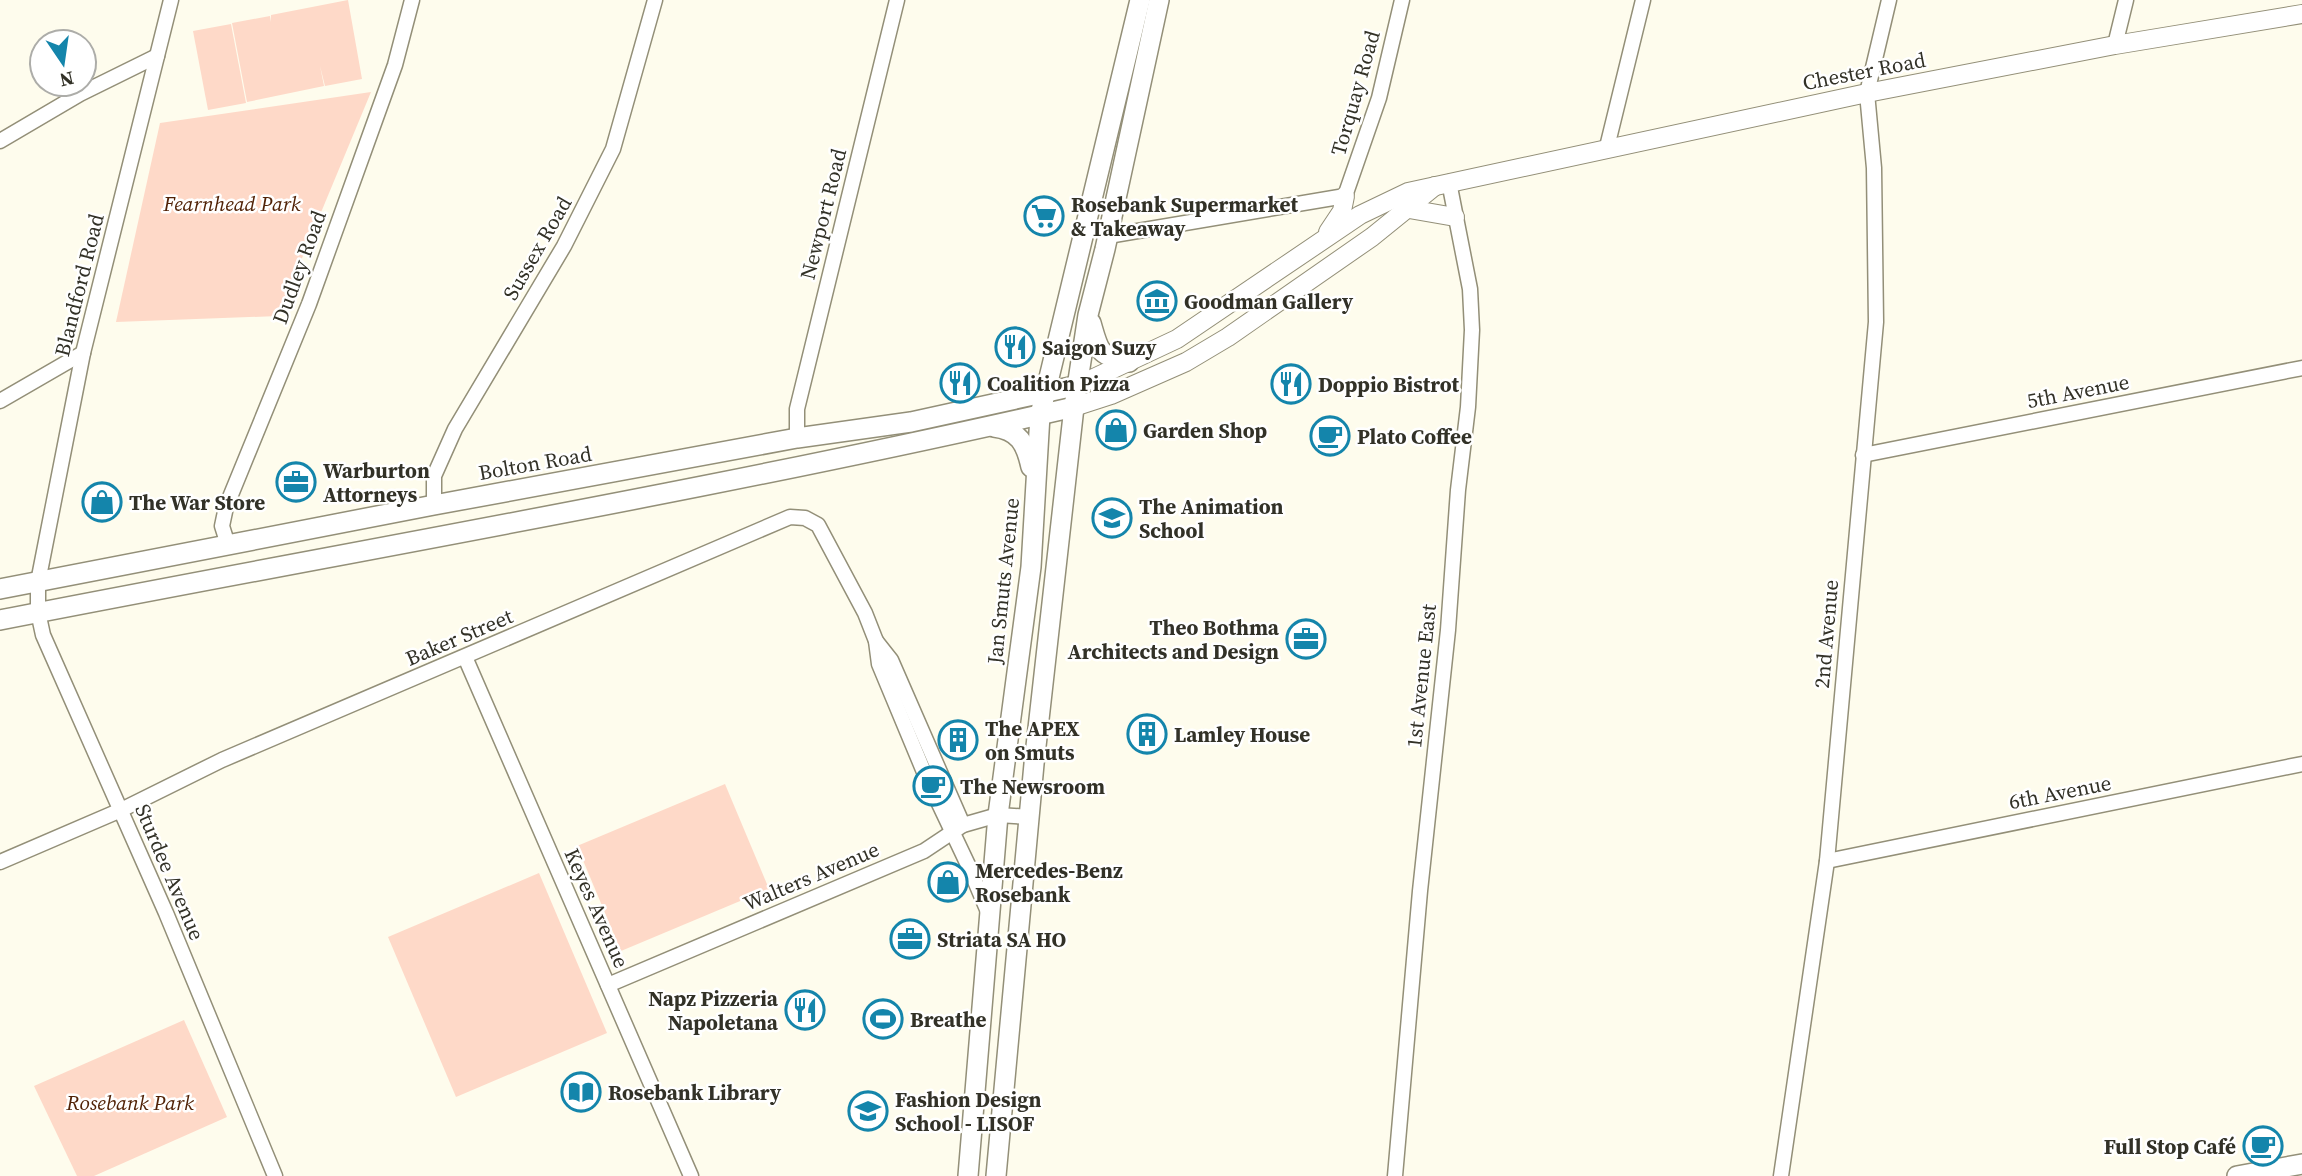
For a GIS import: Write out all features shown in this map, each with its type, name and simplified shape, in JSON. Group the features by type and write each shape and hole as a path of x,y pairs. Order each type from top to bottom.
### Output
{"main road":[{"name":"Jan Smuts Avenue","path":"968,1176 998,815 1031,567 1040,415 1140,0"},
{"path":"996,1176 1034,764 1074,407 1088,315 1108,236 1159,0"},
{"path":"1088,315 1101,352 1107,357 1129,362"},
{"name":"Bolton Road","path":"0,589 797,438 911,422 1079,385"},
{"path":"0,620 791,468 992,427 1074,407"},
{"path":"992,427 1004,428 1021,438 1035,481"},
{"path":"2237,1176 2302,1164"}],"street":[{"name":"Blandford Road","path":"38,582 83,353 171,0"},
{"name":"Dudley Road","path":"228,545 222,526 226,507 297,337 395,65 412,0"},
{"name":"Sussex Road","path":"434,505 434,475 455,429 564,246 613,149 656,0"},
{"name":"Newport Road","path":"797,438 797,409 897,0"},
{"name":"Torquay Road","path":"1345,196 1379,98 1402,0"},
{"path":"1607,147 1643,0"},
{"name":"2nd Avenue","path":"1781,1176 1826,860 1876,322 1874,168 1867,93 1889,0"},
{"path":"2115,45 2126,0"},
{"name":"Chester Road","path":"1079,385 1177,339 1360,215 1408,192 1867,93 2115,45 2302,14"},
{"path":"0,141 80,94 157,56"},
{"name":"Chester Road","path":"1074,407 1120,391 1197,356 1228,337 1443,183"},
{"name":"1st Avenue East","path":"1395,1176 1469,394 1472,330 1470,289 1455,218 1443,183"},
{"path":"1108,236 1345,196 1336,223 1317,245"},
{"path":"1409,209 1455,218"},
{"path":"0,401 83,353"},
{"name":"5th Avenue","path":"1863,454 2302,368"},
{"name":"Baker Street","path":"0,862 121,810 222,760 790,517 806,518 818,526 866,613 876,641 876,655 891,677 904,705 923,772 957,828 991,919"},
{"name":"Sturdee Avenue","path":"38,582 38,612 43,635 121,810 275,1176"},
{"name":"Keyes Avenue","path":"465,657 691,1176"},
{"name":"6th Avenue","path":"1826,860 2302,764"},
{"name":"Walters Avenue","path":"608,985 924,851 957,828 998,815 1030,817"}],"green space":[{"path":"348,0 362,79 325,86 320,66 324,86 247,102 232,23 270,16 271,22 271,15"},
{"path":"231,24 246,103 208,110 193,31"},
{"name":"Fearnhead Park","path":"371,92 278,316 116,322 160,123"},
{"path":"725,784 769,889 621,951 577,846"},
{"path":"539,873 607,1033 456,1097 388,937"},
{"name":"Rosebank Park","path":"184,1020 227,1117 94,1176 77,1176 34,1086"}],"place":[{"name":"Rosebank Supermarket & Takeaway","path":"1044,216"},
{"name":"Goodman Gallery","path":"1157,301"},
{"name":"Saigon Suzy","path":"1015,347"},
{"name":"Coalition Pizza","path":"960,383"},
{"name":"Doppio Bistrot","path":"1291,384"},
{"name":"Garden Shop","path":"1116,430"},
{"name":"Plato Coffee","path":"1330,436"},
{"name":"Warburton Attorneys","path":"296,482"},
{"name":"The War Store","path":"102,502"},
{"name":"The Animation School","path":"1112,518"},
{"name":"Theo Bothma Architects and Design","path":"1306,639"},
{"name":"Lamley House","path":"1147,734"},
{"name":"The APEX on Smuts","path":"958,740"},
{"name":"The Newsroom","path":"933,786"},
{"name":"Mercedes-Benz Rosebank","path":"948,882"},
{"name":"Striata SA HO","path":"910,939"},
{"name":"Napz Pizzeria Napoletana","path":"805,1010"},
{"name":"Breathe","path":"883,1019"},
{"name":"Rosebank Library","path":"581,1092"},
{"name":"Fashion Design School - LISOF","path":"868,1111"},
{"name":"Full Stop Café","path":"2263,1146"}]}
